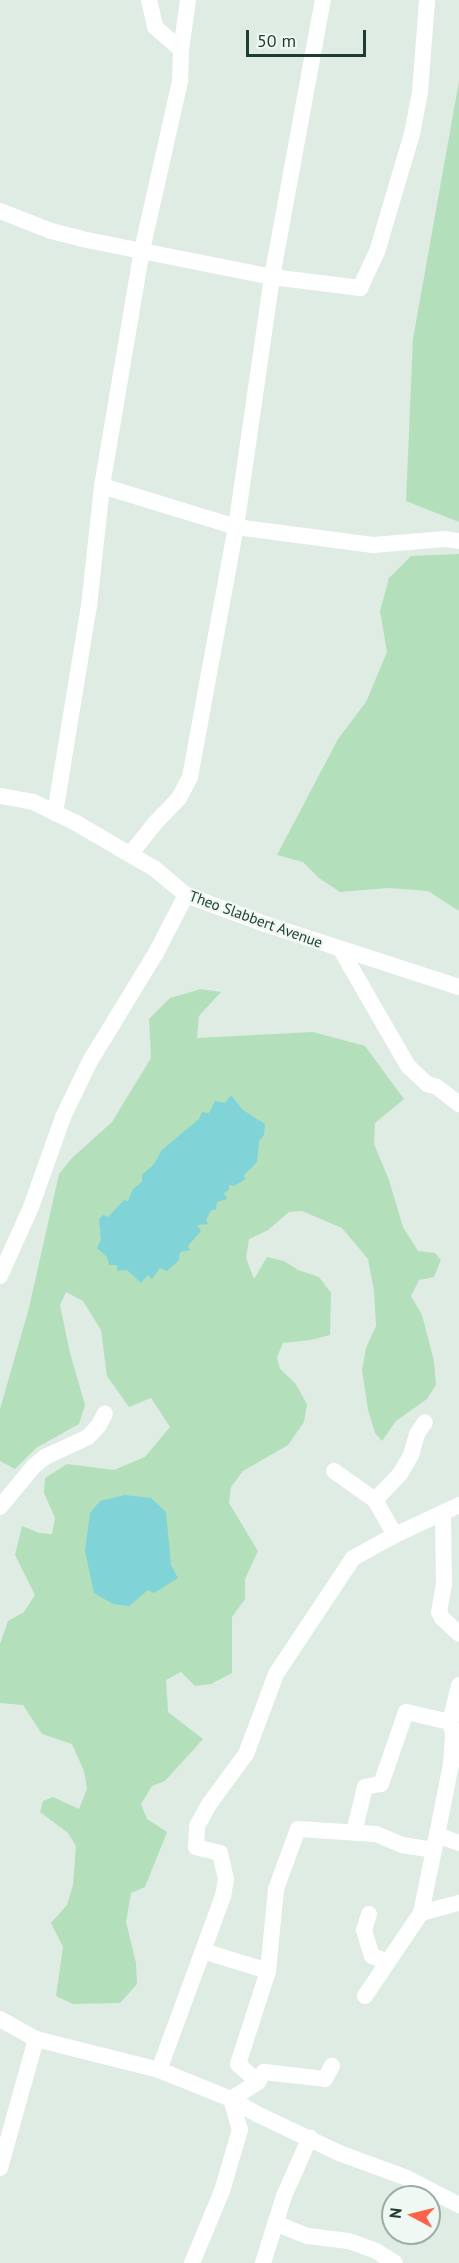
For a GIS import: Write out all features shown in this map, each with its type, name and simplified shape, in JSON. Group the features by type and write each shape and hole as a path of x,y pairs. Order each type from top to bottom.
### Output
{"street":[{"path":"149,0 155,27 181,50"},
{"path":"55,813 85,636 102,486 142,250 180,81 181,50 188,0"},
{"path":"131,854 180,798 190,777 236,527 272,277 323,0"},
{"path":"0,211 51,231 272,277 360,288 377,252 412,134 421,80 427,0"},
{"path":"102,486 236,527 374,545 445,539 459,541"},
{"name":"Theo Slabbert Avenue","path":"0,796 33,802 55,813 154,868 186,895 341,950 459,987"},
{"path":"0,1276 31,1207 63,1117 90,1061 156,954 186,895"},
{"path":"341,950 408,1066 428,1084 437,1087 459,1104"},
{"path":"0,1507 34,1466 45,1457 88,1437 99,1425 105,1413"},
{"path":"375,1500 400,1474 411,1455 417,1434 425,1422"},
{"path":"334,1471 375,1500 394,1535"},
{"path":"159,2070 203,1951 226,1879 220,1853 196,1847 197,1826 210,1803 246,1754 276,1674 354,1558 394,1535 459,1505"},
{"path":"443,1513 444,1584 439,1612 442,1618 459,1634"},
{"path":"365,1996 421,1914 445,1786 452,1764 453,1733 450,1722 459,1685"},
{"path":"354,1832 365,1787 381,1785 406,1712 450,1722"},
{"path":"258,2082 237,2064 268,1971 276,1889 298,1829 376,1834 402,1845 434,1842 459,1843"},
{"path":"421,1914 459,1903"},
{"path":"369,1914 364,1930 372,1956 388,1962"},
{"path":"203,1951 268,1971"},
{"path":"0,2019 36,2039 159,2070 231,2098 257,2114 310,2137 339,2153 407,2178 459,2205"},
{"path":"0,2168 36,2039"},
{"path":"231,2098 258,2082 264,2072 325,2079 332,2066"},
{"path":"192,2263 222,2192 240,2130 231,2098"},
{"path":"263,2263 275,2223 310,2137"},
{"path":"275,2223 308,2236 349,2241 376,2251 395,2263"}],"green space":[{"path":"459,81 459,522 406,501 413,339"},
{"path":"459,554 459,911 428,891 388,888 340,892 319,878 303,862 277,855 338,739 366,702 387,652 380,611 389,578 411,556"},
{"path":"201,989 221,992 199,1016 197,1038 313,1032 365,1046 404,1099 375,1123 374,1144 389,1180 403,1227 418,1251 435,1253 441,1260 434,1277 419,1280 411,1296 422,1315 434,1361 436,1385 427,1399 396,1421 382,1441 375,1433 368,1410 362,1370 366,1348 376,1326 374,1291 368,1259 342,1228 302,1211 289,1212 268,1230 249,1239 246,1258 254,1279 267,1257 284,1261 298,1270 319,1277 331,1293 330,1335 283,1343 277,1357 280,1369 295,1383 307,1404 304,1422 288,1445 243,1471 231,1487 229,1503 258,1551 245,1579 245,1599 232,1617 232,1673 211,1684 195,1686 181,1672 166,1680 168,1712 203,1739 165,1781 152,1786 141,1804 147,1819 167,1832 145,1887 131,1893 126,1922 136,1963 137,1984 120,2003 73,2004 56,1996 63,1947 51,1923 67,1905 73,1885 76,1846 68,1833 40,1812 43,1801 53,1797 79,1809 87,1789 84,1771 72,1744 42,1734 23,1705 0,1703 0,1644 8,1621 24,1612 35,1595 15,1555 22,1526 39,1533 52,1534 55,1518 44,1493 45,1478 67,1464 114,1470 145,1457 170,1427 151,1398 129,1407 107,1376 101,1330 83,1301 66,1292 60,1305 70,1353 85,1405 79,1424 36,1448 15,1469 0,1461 0,1409 29,1308 59,1174 72,1158 112,1122 151,1058 149,1019 170,998"}],"water":[{"path":"231,1095 243,1110 265,1124 264,1135 259,1141 257,1162 243,1176 246,1179 234,1186 229,1185 229,1190 224,1193 227,1199 217,1202 216,1210 211,1210 206,1220 208,1224 197,1225 201,1231 188,1246 190,1250 180,1252 179,1260 167,1271 160,1268 152,1279 148,1275 141,1283 127,1270 117,1271 117,1265 109,1265 107,1257 97,1248 101,1240 99,1219 103,1215 108,1217 124,1200 128,1201 133,1189 142,1182 142,1175 154,1164 162,1150 199,1119 202,1112 209,1113 215,1101 225,1103"},
{"path":"125,1495 151,1498 166,1512 171,1565 178,1578 154,1593 148,1590 129,1606 113,1604 94,1593 85,1551 90,1513 100,1501"}]}
